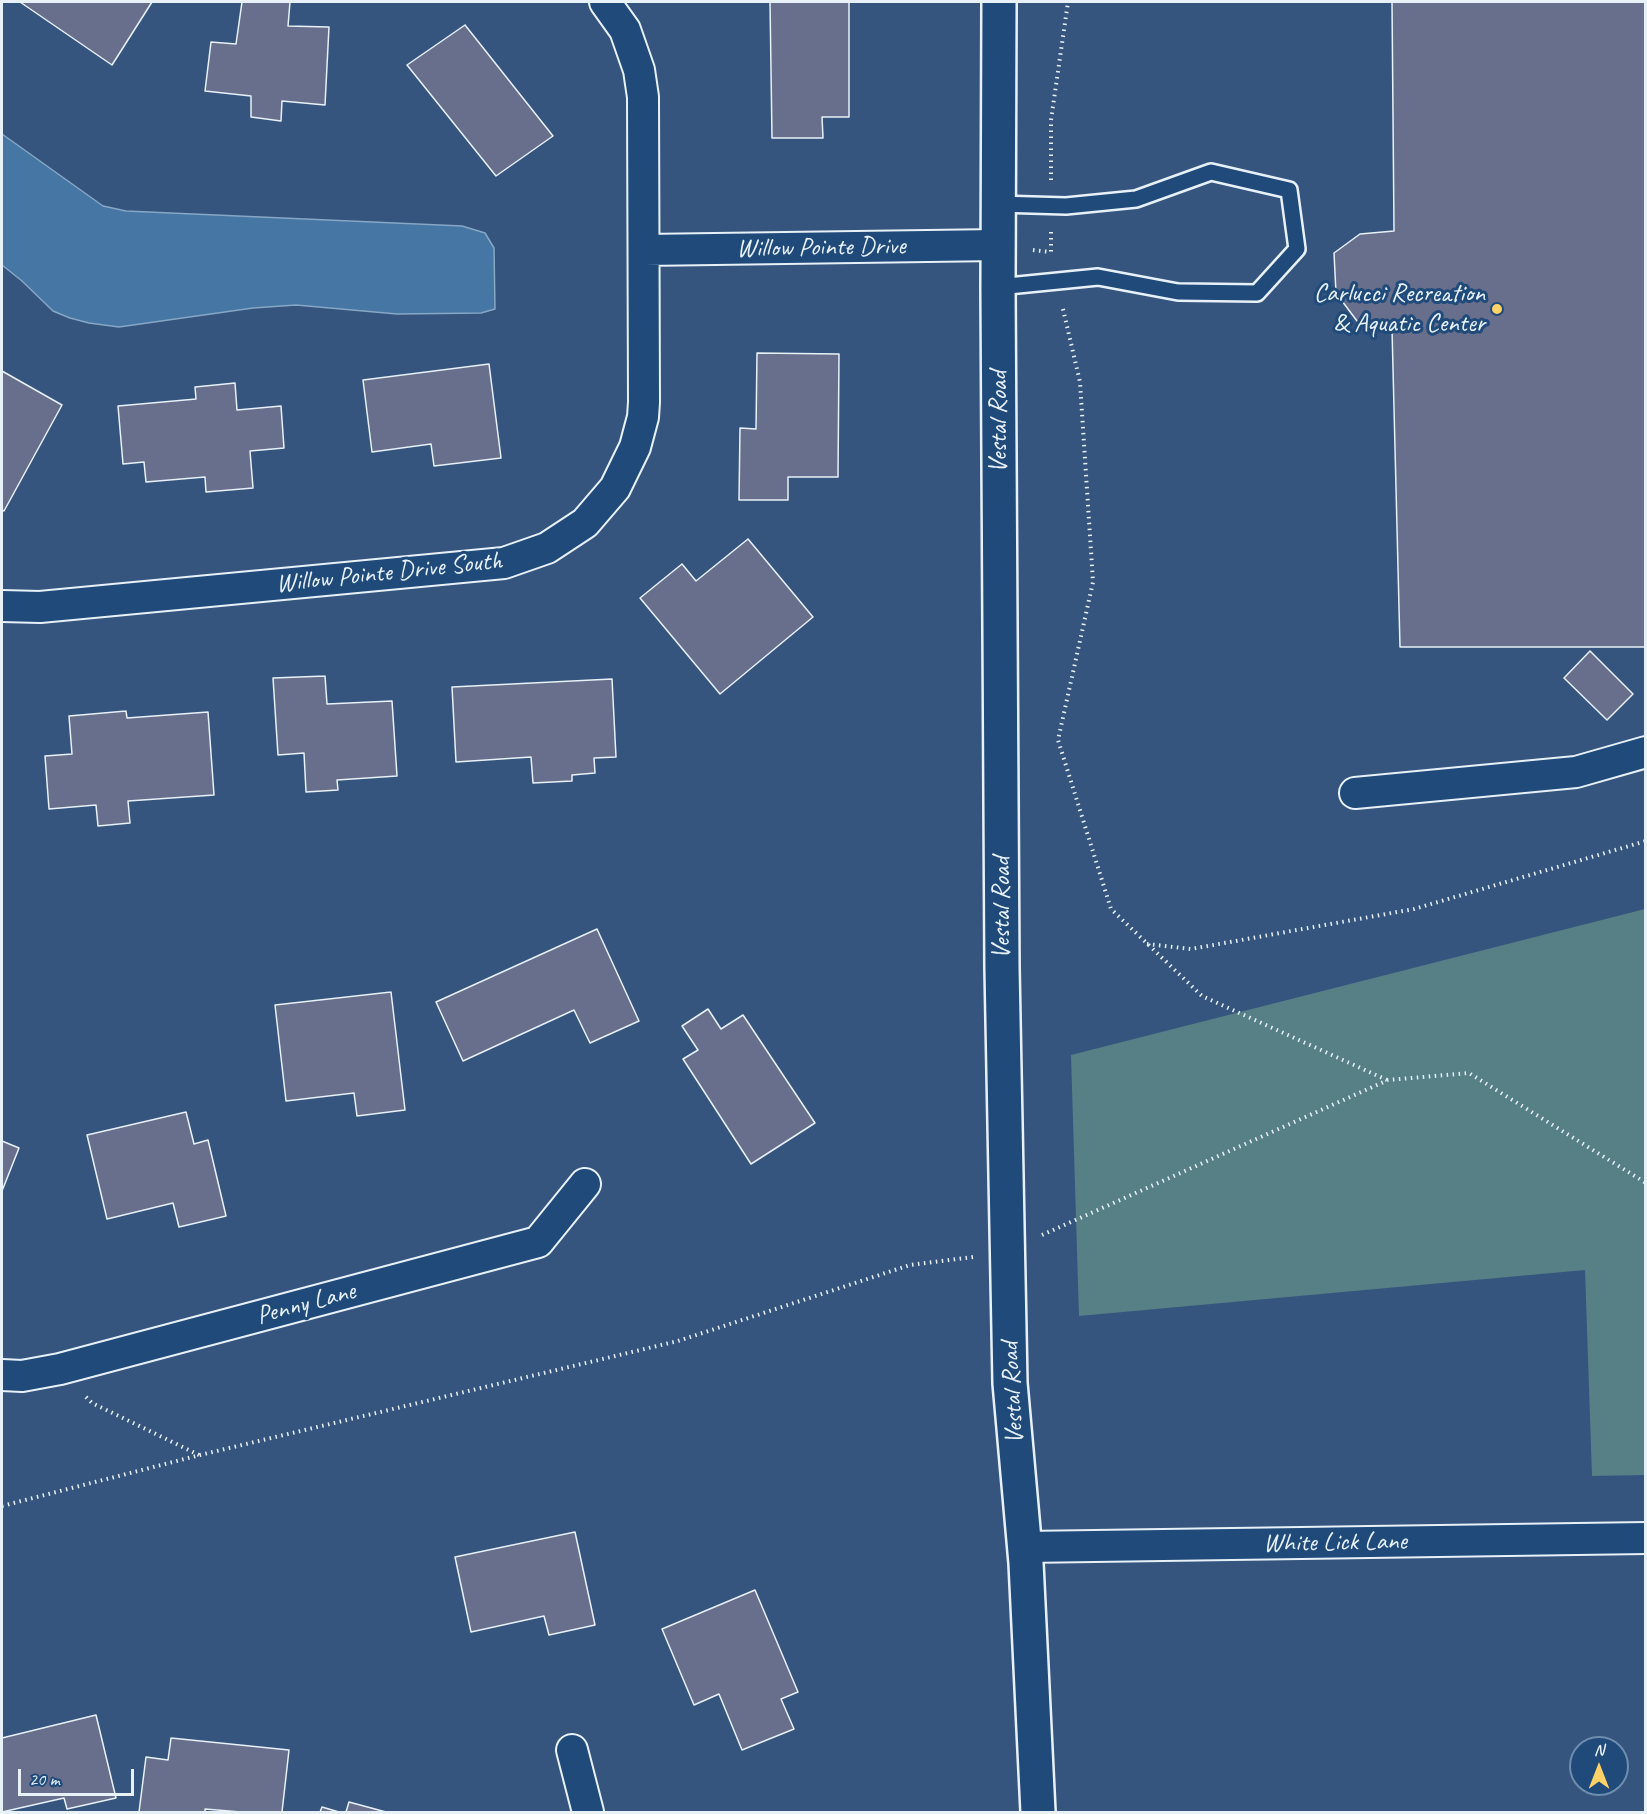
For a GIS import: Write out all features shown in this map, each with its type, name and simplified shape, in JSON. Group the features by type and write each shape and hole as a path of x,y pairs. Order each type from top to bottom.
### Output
{"street":[{"name":"Willow Pointe Drive South","path":"2,606 40,607 504,563 547,548 585,523 615,488 635,447 643,417 644,402 643,97 639,69 625,30 605,2"},
{"name":"Vestal Road","path":"999,2 998,287 1002,969 1010,1383 1025,1547 1038,1812"},
{"name":"Willow Pointe Drive","path":"644,250 998,245"},
{"path":"1355,793 1576,772 1646,752"},
{"name":"Penny Lane","path":"2,1375 22,1376 60,1369 538,1242 585,1184"},
{"name":"White Lick Lane","path":"1025,1547 1646,1538"},
{"path":"572,1750 588,1812"}],"lane":[{"path":"998,204 1066,206 1136,199 1211,172 1289,190 1298,249 1257,293 1179,292 1098,277 998,287"}],"path":[{"path":"1051,180 1051,120 1068,2"},
{"path":"1051,228 1053,262"},
{"path":"1063,306 1080,382 1093,582 1058,740 1111,909 1202,996 1388,1080"},
{"path":"1147,944 1191,949 1414,909 1646,842"},
{"path":"2,1506 200,1455 678,1341 910,1264 967,1259 1008,1250 1388,1080 1469,1073 1646,1183"},
{"path":"60,1369 92,1403 200,1455"}],"green space":[{"path":"1645,909 1645,1475 1592,1476 1585,1270 1079,1316 1071,1055"}],"water":[{"path":"2,134 103,206 126,211 462,226 485,233 494,248 495,309 481,313 397,314 296,305 253,308 119,327 70,318 53,311 2,265"}],"building":[{"path":"20,2 152,2 112,65"},
{"path":"242,2 290,2 288,26 329,27 325,105 282,101 281,121 251,117 251,96 205,91 211,42 236,44"},
{"path":"770,2 849,2 849,117 822,117 823,138 772,138"},
{"name":"Carlucci Recreation & Aquatic Center","path":"1392,2 1646,2 1646,647 1400,647 1392,329 1360,325 1336,293 1334,253 1360,234 1394,231"},
{"path":"465,25 553,136 496,176 407,65"},
{"path":"757,353 839,354 838,477 788,477 788,500 739,500 740,428 756,429"},
{"path":"489,364 501,458 434,466 431,444 372,452 363,380"},
{"path":"2,371 62,405 4,511 2,510"},
{"path":"235,383 237,410 281,406 284,448 250,451 253,488 206,492 205,477 146,482 144,462 123,464 118,406 196,399 195,387"},
{"path":"748,539 813,617 720,694 640,598 682,564 696,581"},
{"path":"1590,651 1633,694 1607,720 1564,678"},
{"path":"325,676 327,704 392,701 397,776 337,780 338,790 306,792 304,753 278,755 273,678"},
{"path":"612,679 616,757 594,758 595,773 572,775 572,781 533,783 531,757 456,762 452,687"},
{"path":"126,711 127,718 208,712 214,795 128,801 130,823 98,826 96,805 49,809 45,756 72,754 69,716"},
{"path":"597,929 639,1021 590,1043 574,1010 463,1061 436,1002"},
{"path":"391,992 405,1110 357,1116 354,1093 286,1101 275,1005"},
{"path":"708,1009 721,1029 743,1015 815,1123 751,1164 683,1059 698,1050 682,1026"},
{"path":"186,1112 194,1144 208,1140 226,1216 179,1227 173,1203 107,1219 87,1135"},
{"path":"2,1141 19,1148 2,1191"},
{"path":"575,1532 595,1625 549,1635 544,1616 471,1632 455,1557"},
{"path":"755,1590 798,1692 781,1699 794,1729 742,1750 719,1694 694,1705 662,1629"},
{"path":"96,1715 116,1798 67,1809 64,1798 2,1812 2,1738"},
{"path":"171,1738 289,1750 282,1812 205,1809 205,1812 139,1812 146,1757 168,1760"},
{"path":"349,1802 386,1812 346,1812"},
{"path":"322,1807 339,1812 320,1812"}],"place":[{"name":"Carlucci Recreation & Aquatic Center","path":"1497,309"}]}
